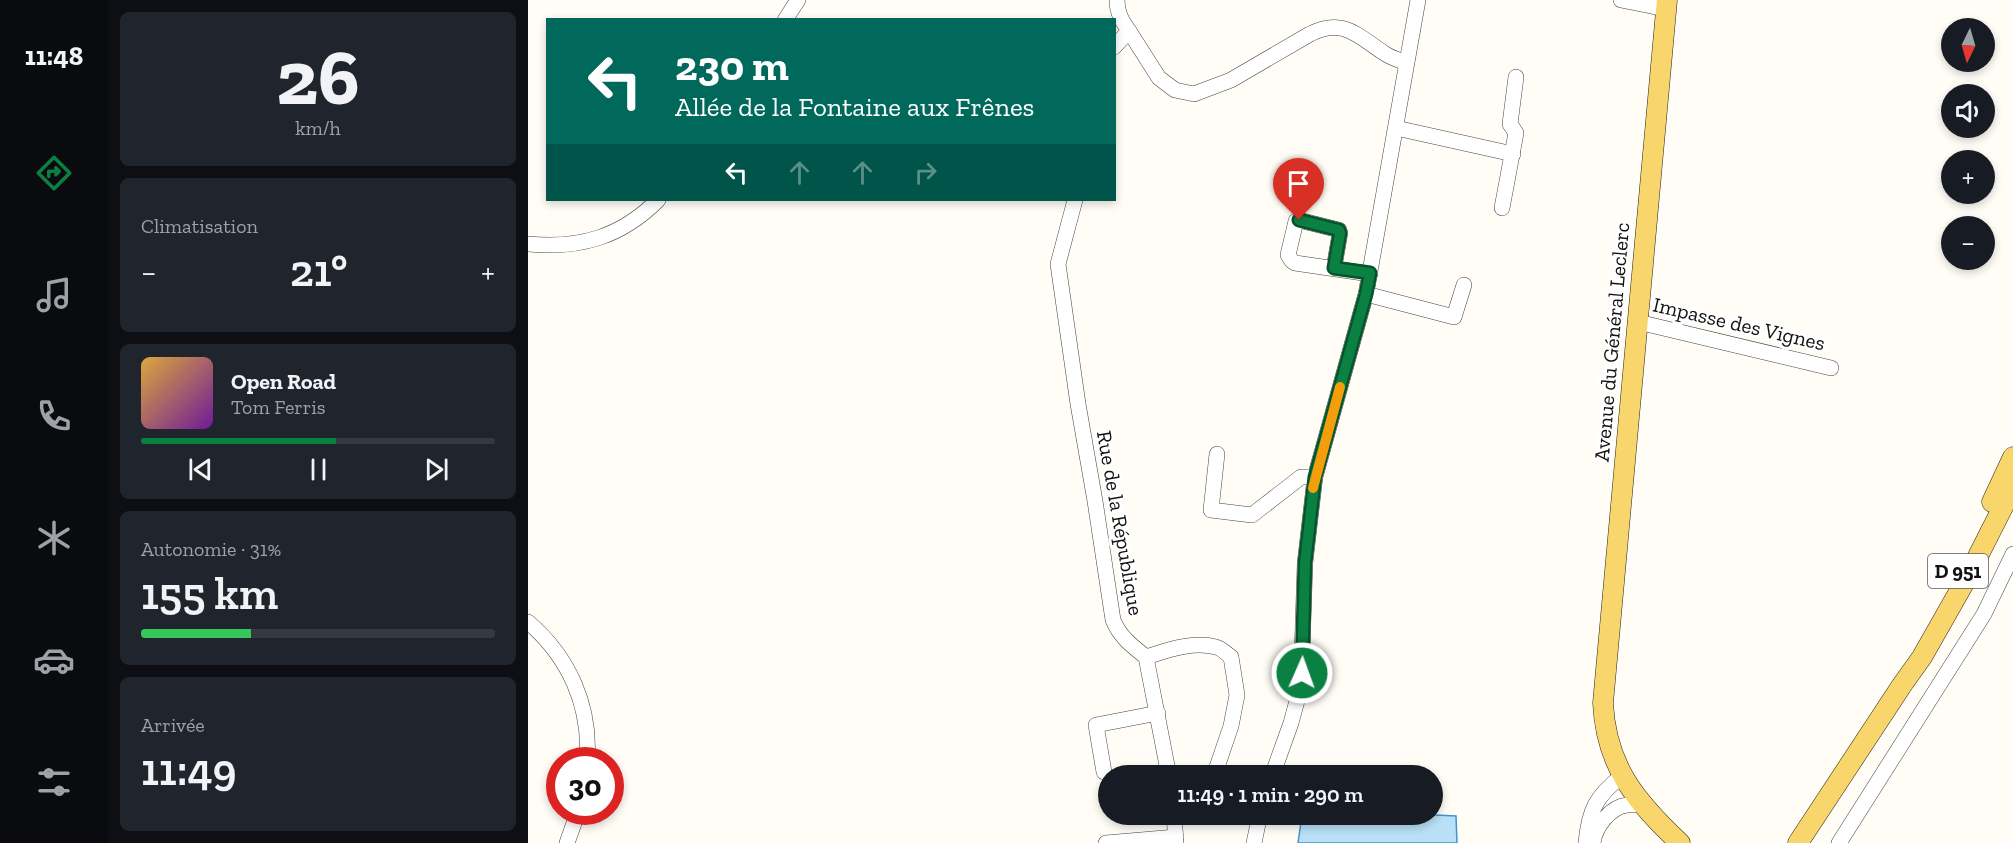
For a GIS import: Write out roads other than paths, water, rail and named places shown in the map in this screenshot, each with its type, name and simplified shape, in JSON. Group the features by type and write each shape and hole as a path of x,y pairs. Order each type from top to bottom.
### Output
{"main road":[{"name":"Avenue du Général Leclerc","path":"1666,4 1604,688 1605,728 1624,781 1642,805 1680,843"},
{"name":"D 951","path":"1902,685 1929,625 2013,457"},
{"name":"D 951","path":"1798,843 1922,657 1968,576 2013,488"}],"street":[{"path":"786,18 798,0"},
{"path":"1117,0 1120,18 1159,78 1175,90 1184,93 1194,94 1205,91 1231,80 1320,28 1341,28 1358,34 1384,53 1406,63"},
{"path":"1276,765 1301,686 1305,563 1315,477 1366,294 1418,0"},
{"path":"1621,0 1666,4"},
{"path":"1116,45 1130,31"},
{"path":"1502,208 1516,133 1510,124 1516,77"},
{"path":"1396,128 1513,154"},
{"path":"528,244 563,245 604,237 627,226 657,201"},
{"name":"Rue de la République","path":"1076,201 1058,264 1078,404 1113,620 1119,633 1127,642 1146,657"},
{"path":"1334,268 1370,273"},
{"path":"1366,294 1454,317 1464,285"},
{"name":"Impasse des Vignes","path":"1638,322 1830,368"},
{"path":"1216,454 1211,510 1252,515 1301,477 1315,477"},
{"path":"1839,843 1984,614 2013,554"},
{"path":"528,622 550,644 574,681 584,711 587,747"},
{"path":"1167,765 1146,657 1192,645 1217,647 1232,657 1237,695 1231,726 1218,765"},
{"path":"1103,765 1096,725 1158,713"},
{"path":"1586,843 1591,810 1599,796 1624,781"},
{"path":"1593,843 1594,835 1614,810 1626,805 1642,805"},
{"path":"567,843 573,825"},
{"path":"1106,843 1176,840 1175,825"},
{"path":"1254,843 1258,825"}],"water":[{"path":"1443,815 1456,816 1457,843 1298,843 1301,825 1443,825"}]}
